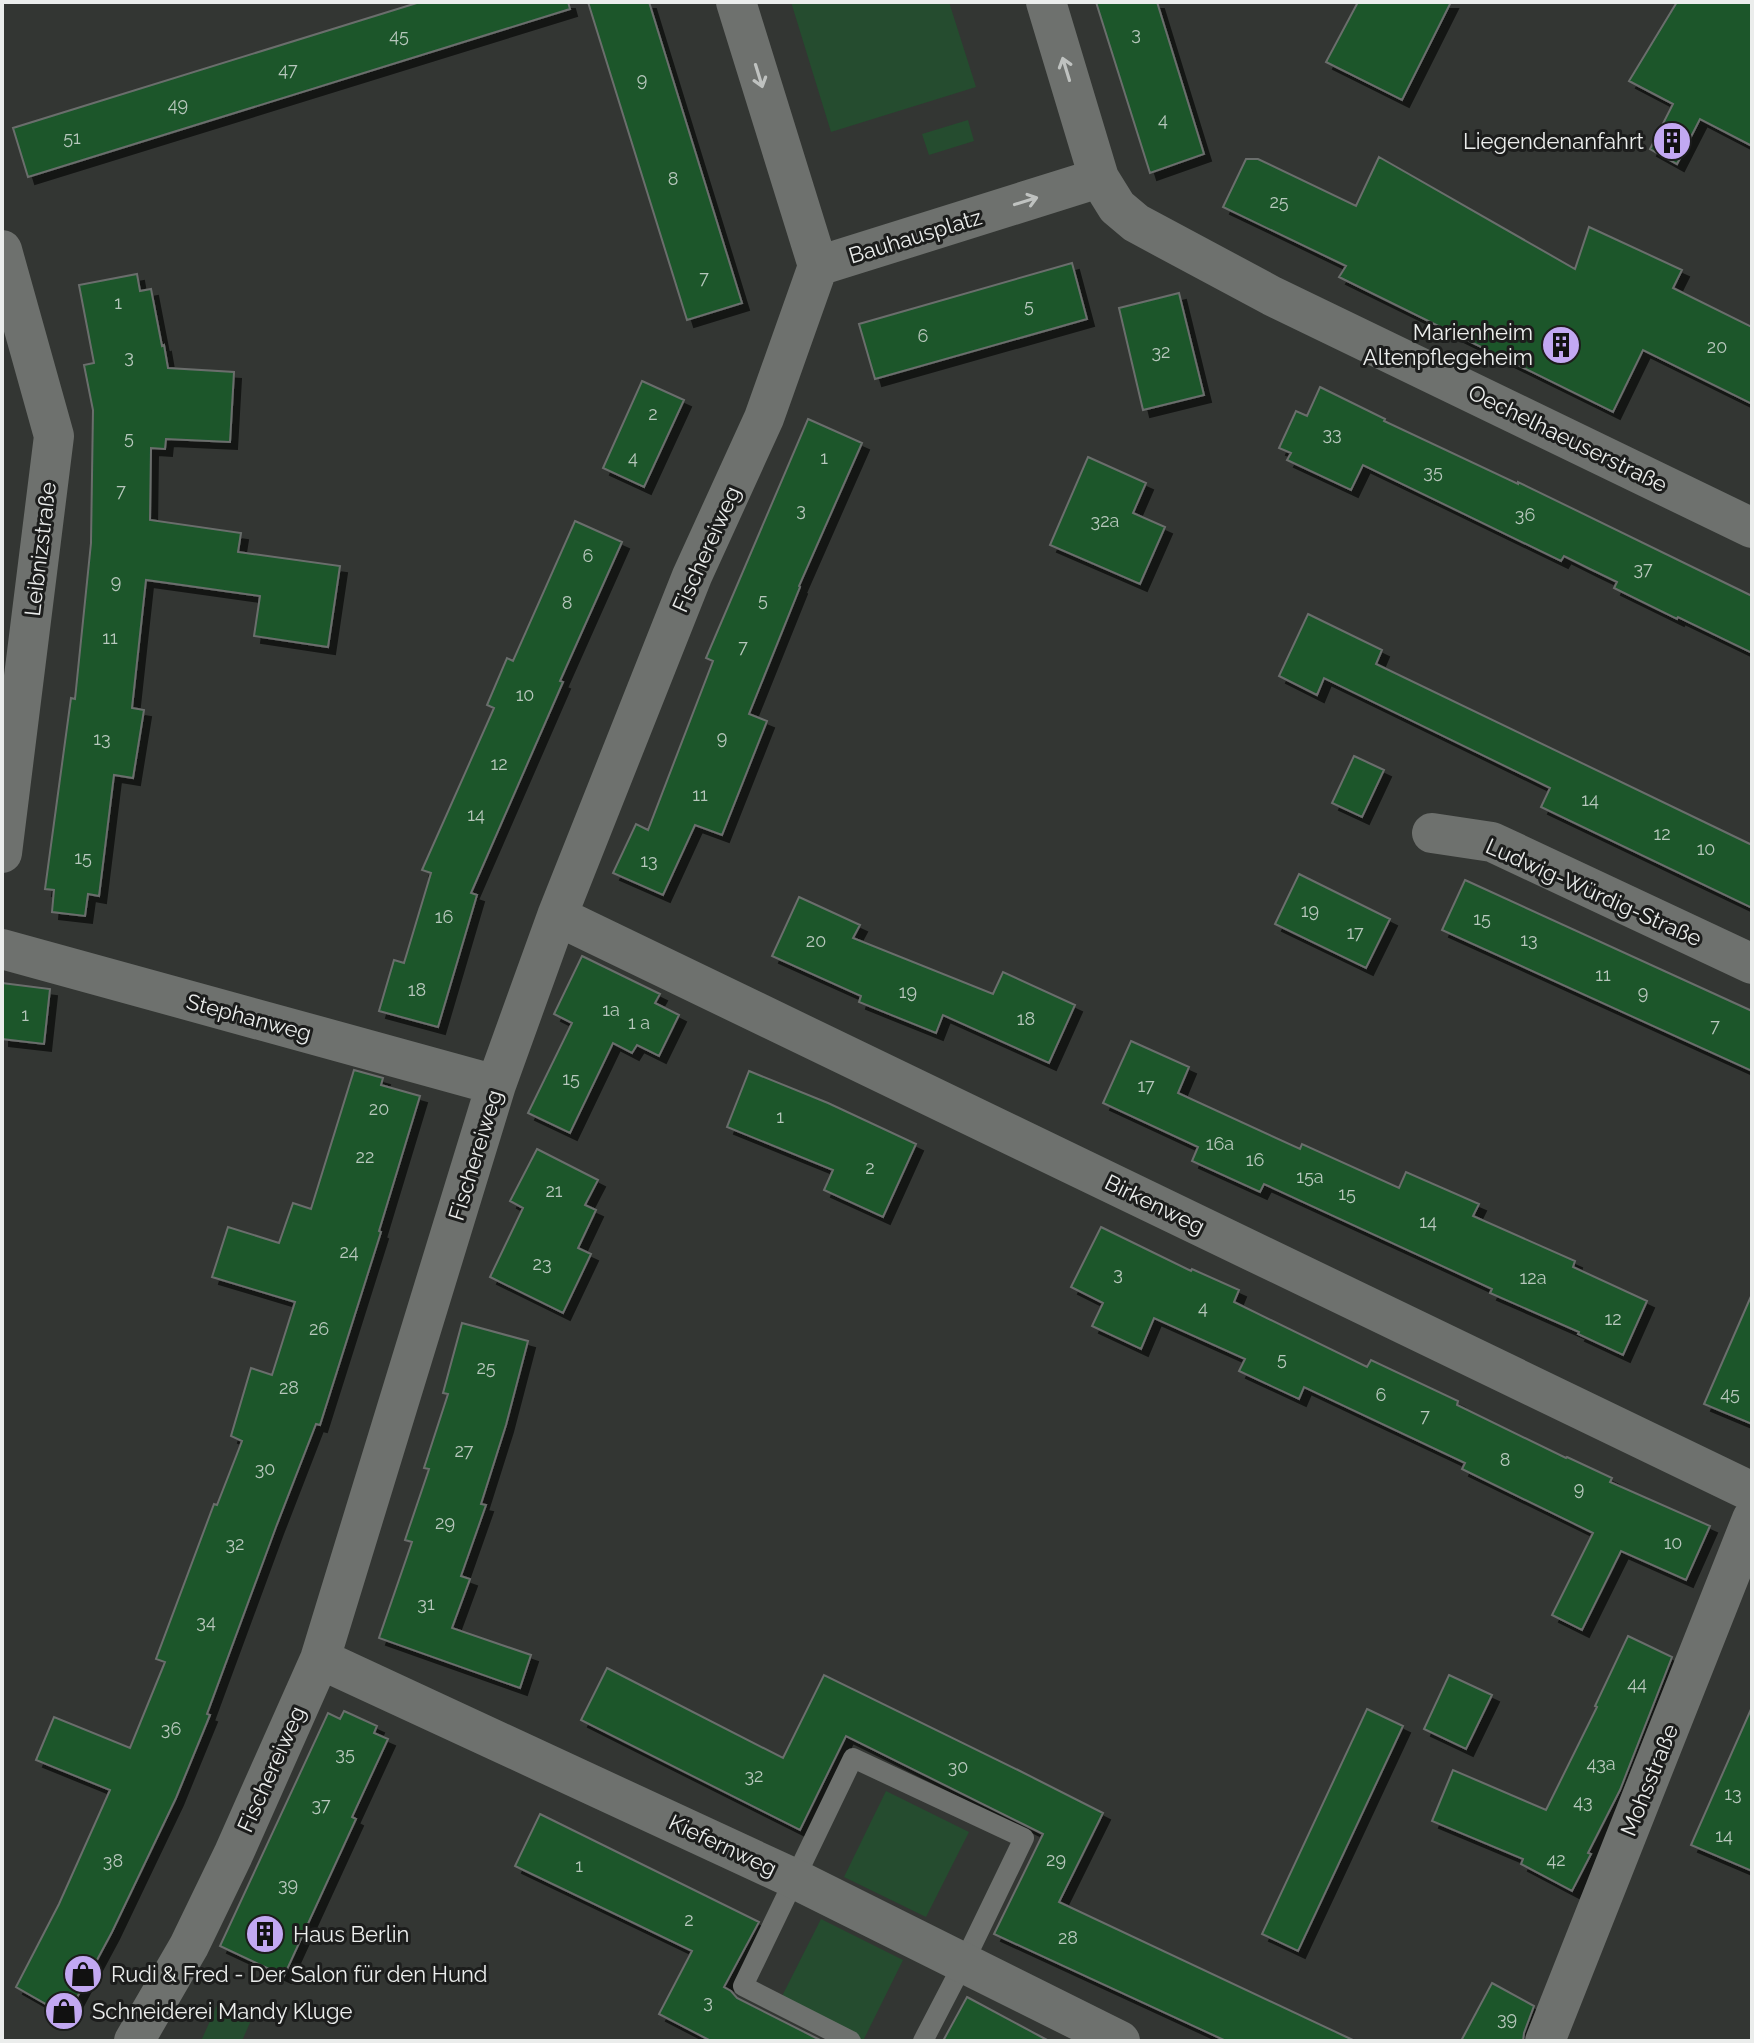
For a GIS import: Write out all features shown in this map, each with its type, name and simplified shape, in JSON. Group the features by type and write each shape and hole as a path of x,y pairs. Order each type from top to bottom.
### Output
{"street":[{"name":"Bauhausplatz","path":"736,2 818,266 1099,178"},
{"path":"1046,2 1099,178"},
{"name":"Oechelhaeuserstraße","path":"1099,178 1117,207 1136,223 1272,296 1752,528"},
{"name":"Leibnizstraße","path":"2,250 54,436 2,853"},
{"name":"Fischereiweg","path":"134,2041 196,1933 320,1659 496,1085 557,916 692,576 764,418 818,266"},
{"name":"Ludwig-Würdig-Straße","path":"1432,833 1492,842 1752,964"},
{"name":"Birkenweg","path":"557,916 1752,1492"},
{"name":"Stephanweg","path":"2,949 496,1085"},
{"name":"Mohsstraße","path":"1545,2041 1752,1519"},
{"name":"Kiefernweg","path":"320,1659 795,1879 1120,2041"}],"lane":[{"path":"851,2041 743,1986 853,1758 1024,1838 923,2041"}],"green space":[{"path":"791,2 949,2 976,87 831,132"},
{"path":"968,120 974,141 929,155 922,134"},
{"path":"886,1791 969,1832 926,1917 844,1877"},
{"path":"821,1919 903,1960 863,2041 851,2041 778,2004"},
{"path":"218,2003 252,2018 242,2041 201,2041"}],"building":[{"path":"420,2 568,2 570,9 28,177 13,128"},
{"path":"588,2 649,2 742,303 687,320"},
{"path":"1096,2 1157,2 1204,154 1150,173"},
{"path":"1358,2 1451,2 1402,100 1326,62"},
{"path":"1677,2 1752,2 1752,146 1700,119 1677,164 1650,149 1673,104 1629,81"},
{"name":"Marienheim Altenpflegeheim","path":"1379,157 1575,269 1589,227 1682,270 1673,288 1752,327 1752,404 1643,350 1613,412 1339,277 1346,266 1223,207 1246,159 1258,159 1356,206"},
{"path":"1072,263 1087,319 875,379 859,324"},
{"path":"137,274 140,291 151,289 168,368 234,372 230,442 166,439 165,449 151,448 150,520 241,533 238,552 340,566 328,647 254,636 260,596 146,580 132,708 144,710 133,778 114,775 99,896 88,894 85,916 52,912 54,890 45,889 71,698 75,699 91,543 93,410 84,365 94,363 79,285"},
{"path":"1179,293 1204,395 1143,410 1119,308"},
{"path":"642,381 684,400 644,487 603,468"},
{"path":"1320,387 1384,421 1518,482 1752,596 1752,653 1614,588 1617,582 1564,556 1561,561 1363,465 1351,490 1287,460 1291,453 1279,448 1296,411 1307,416"},
{"path":"808,419 862,443 799,586 749,714 767,721 722,835 695,825 663,895 613,873 636,824 648,830 713,661 706,658"},
{"path":"1088,457 1146,483 1133,513 1165,527 1140,584 1050,545"},
{"path":"575,521 622,542 471,893 477,895 438,1027 379,1011 394,960 404,963 431,873 422,870 494,708 487,705 507,658 513,661"},
{"path":"1308,614 1382,650 1376,664 1752,845 1752,908 1541,807 1550,788 1324,678 1317,695 1279,676"},
{"path":"1354,756 1384,770 1362,817 1332,803"},
{"path":"1299,874 1390,919 1366,968 1275,924"},
{"path":"1465,880 1752,1011 1752,1071 1442,930"},
{"path":"799,897 860,925 853,938 993,994 1003,972 1075,1005 1049,1063 943,1015 936,1033 859,1002 861,996 772,956"},
{"path":"582,956 660,994 655,1003 679,1015 659,1056 637,1045 632,1053 613,1043 570,1133 528,1113 572,1023 554,1014"},
{"path":"2,983 50,989 44,1044 2,1039"},
{"path":"1131,1041 1189,1067 1178,1093 1300,1149 1302,1144 1399,1188 1406,1172 1479,1204 1473,1216 1575,1261 1573,1267 1647,1301 1623,1355 1490,1293 1492,1289 1264,1184 1260,1192 1192,1161 1198,1147 1103,1103"},
{"path":"354,1070 383,1078 381,1085 420,1096 381,1232 320,1425 316,1424 276,1527 207,1714 210,1715 176,1798 112,1932 67,2016 16,1987 59,1904 110,1790 36,1760 54,1717 130,1748 165,1662 156,1659 214,1504 217,1505 242,1441 231,1436 251,1368 272,1375 295,1302 212,1277 228,1227 279,1243 293,1203 311,1209"},
{"path":"749,1071 916,1144 883,1217 824,1190 833,1170 727,1127"},
{"path":"537,1149 598,1180 585,1205 596,1210 578,1248 591,1254 563,1313 490,1277 523,1208 510,1201"},
{"path":"1101,1227 1191,1271 1239,1290 1234,1302 1367,1367 1371,1360 1458,1401 1457,1405 1612,1478 1610,1482 1710,1526 1686,1580 1621,1551 1582,1630 1552,1615 1593,1533 1462,1469 1465,1463 1304,1387 1299,1399 1239,1371 1245,1359 1154,1318 1141,1349 1092,1326 1103,1303 1071,1287"},
{"path":"1752,1294 1752,1424 1704,1404"},
{"path":"462,1323 528,1341 481,1504 486,1505 461,1576 470,1579 452,1628 531,1655 520,1688 379,1638 412,1542 405,1540 429,1469 424,1468 448,1394 443,1393"},
{"path":"1628,1636 1672,1657 1620,1790 1572,1891 1521,1864 1523,1859 1432,1821 1453,1770 1546,1810"},
{"path":"607,1668 783,1758 824,1675 1018,1770 1103,1813 1059,1902 1355,2041 1226,2041 994,1934 1043,1834 846,1736 800,1830 581,1720"},
{"path":"1449,1675 1492,1695 1466,1749 1424,1729"},
{"path":"1752,1707 1752,1871 1691,1845"},
{"path":"1367,1709 1403,1726 1298,1951 1262,1934"},
{"path":"344,1711 377,1726 374,1733 388,1739 352,1817 356,1819 284,1976 220,1946 328,1713 340,1719"},
{"path":"540,1814 759,1922 724,1987 737,1998 822,2041 711,2041 659,2014 692,1951 515,1866"},
{"path":"1492,1983 1534,2006 1523,2041 1461,2041"},
{"path":"967,1997 1049,2041 943,2041"}],"place":[{"name":"Liegendenanfahrt","path":"1672,141"},
{"name":"Marienheim Altenpflegeheim","path":"1561,345"},
{"name":"Haus Berlin","path":"265,1934"},
{"name":"Rudi & Fred - Der Salon für den Hund","path":"83,1974"},
{"name":"Schneiderei Mandy Kluge","path":"64,2011"}]}
